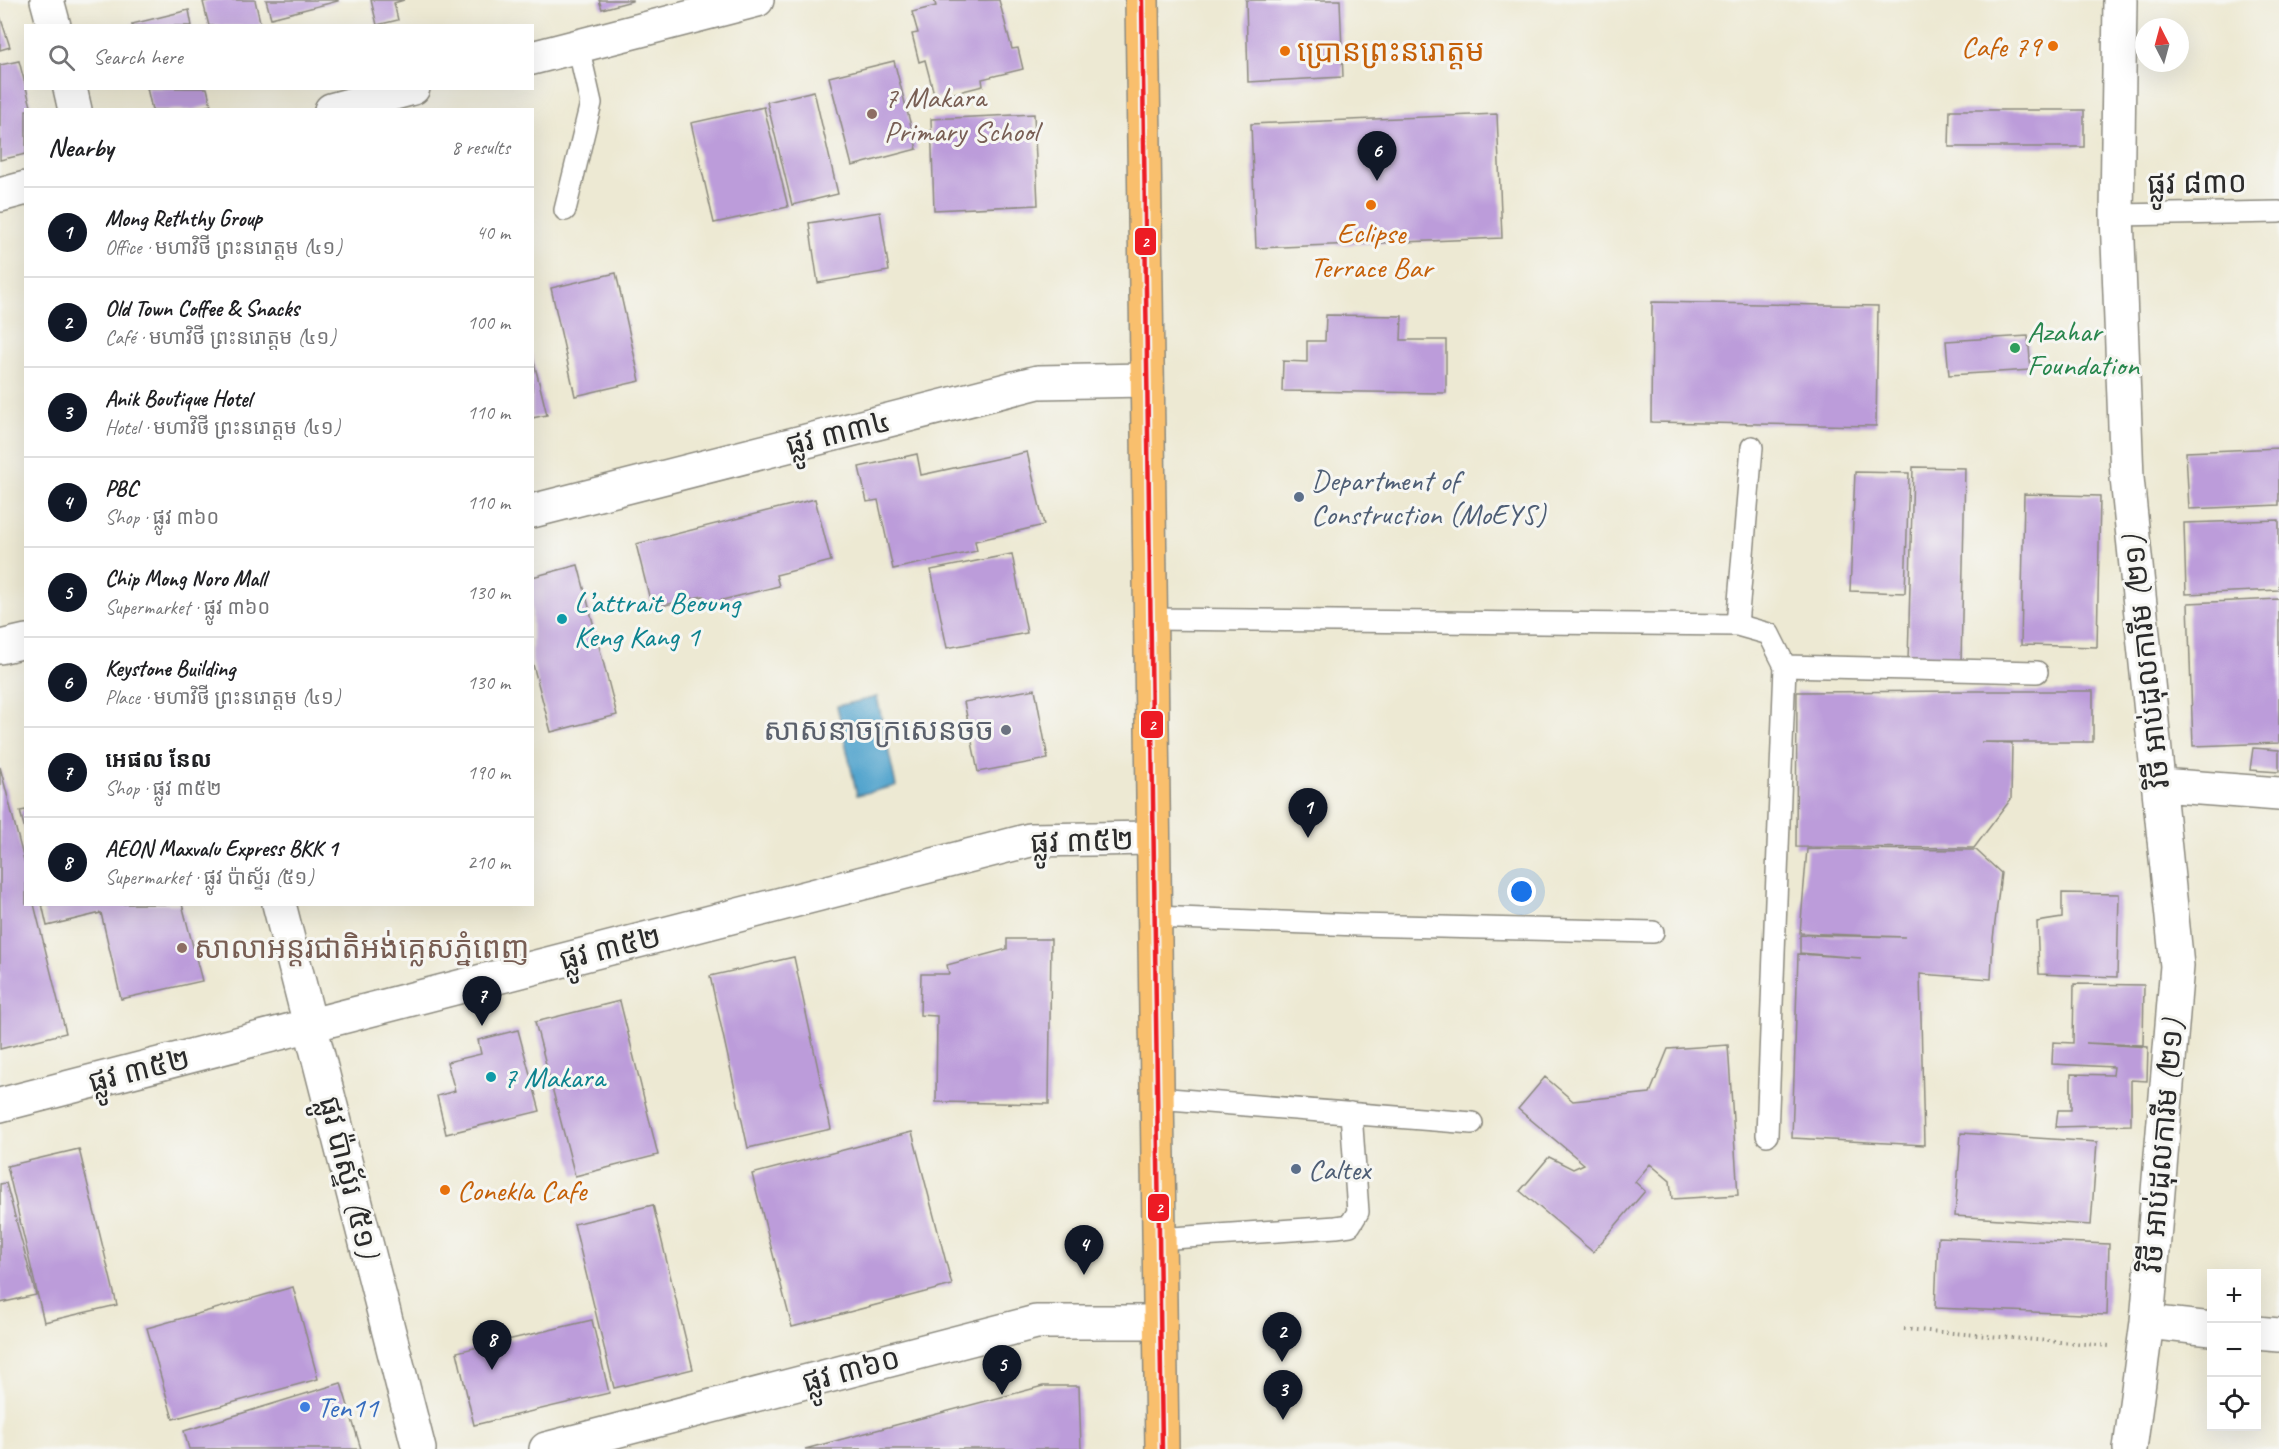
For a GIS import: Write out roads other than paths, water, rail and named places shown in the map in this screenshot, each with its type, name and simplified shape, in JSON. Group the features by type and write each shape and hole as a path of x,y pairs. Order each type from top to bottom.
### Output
{"main road":[{"path":"1142,0 1162,1449"}],"street":[{"path":"47,0 53,24"},
{"path":"534,57 757,0"},
{"name":"វិថី អាប់ដុលការីម (២១)","path":"2120,0 2117,215 2127,478 2144,664 2160,785 2177,966 2145,1335 2130,1449"},
{"path":"70,90 75,108"},
{"path":"338,108 406,90"},
{"path":"0,195 24,189"},
{"name":"ផ្លូវ ៣៣៤","path":"534,510 1038,382 1148,380"},
{"path":"0,647 24,641"},
{"path":"2160,785 2279,794"},
{"name":"ផ្លូវ ៣៥២","path":"0,1105 1030,840 1153,838"},
{"name":"ផ្លូវ ប៉ាស្ទ័រ (៥១)","path":"280,906 418,1449"},
{"name":"ផ្លូវ ៣៦០","path":"546,1449 1036,1322 1160,1322"},
{"path":"2145,1335 2207,1329"},
{"path":"2261,1333 2279,1335"}],"lane":[{"path":"565,210 591,103 578,46"},
{"name":"ផ្លូវ ៨៣០","path":"2117,215 2279,212"},
{"path":"1737,625 1752,447"},
{"path":"1150,619 1737,625 1769,634 1785,666 1767,1136"},
{"path":"1785,666 2037,672"},
{"path":"1154,917 1358,925 1653,932"},
{"path":"1157,1098 1472,1123"},
{"path":"1158,1239 1350,1225 1358,1212 1351,1113"}],"water":[{"path":"877,697 896,786 857,795 837,706"}],"place":[{"name":"Cafe 79","path":"2053,46"},
{"name":"ប្រោនព្រះនរោត្តម","path":"1285,51"},
{"name":"7 Makara Primary School","path":"872,114"},
{"name":"Keystone Building","path":"1377,181"},
{"name":"Eclipse Terrace Bar","path":"1371,205"},
{"name":"Azahar Foundation","path":"2015,348"},
{"name":"Department of Construction (MoEYS)","path":"1299,497"},
{"name":"L’attrait Beoung Keng Kang 1","path":"562,619"},
{"name":"សាសនាចក្រសេនចច","path":"1006,730"},
{"name":"Mong Reththy Group","path":"1308,838"},
{"name":"សាលាអន្តរជាតិអង់គ្លេសភ្នំពេញ","path":"182,948"},
{"name":"អេផល នែល","path":"482,1026"},
{"name":"7 Makara","path":"491,1077"},
{"name":"Caltex","path":"1296,1169"},
{"name":"Conekla Cafe","path":"445,1190"},
{"name":"PBC","path":"1084,1275"},
{"name":"Old Town Coffee & Snacks","path":"1282,1362"},
{"name":"AEON Maxvalu Express BKK 1","path":"492,1370"},
{"name":"Chip Mong Noro Mall","path":"1002,1395"},
{"name":"Ten11","path":"305,1407"},
{"name":"Anik Boutique Hotel","path":"1283,1420"}]}
